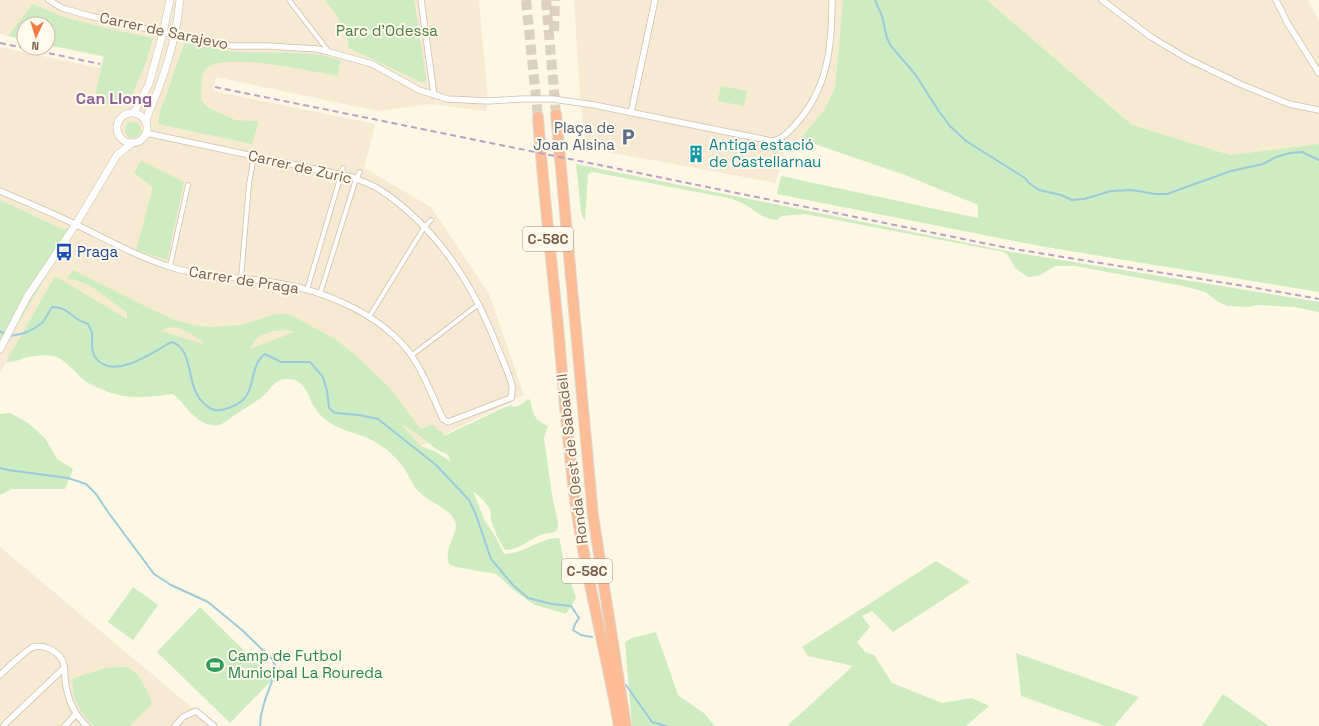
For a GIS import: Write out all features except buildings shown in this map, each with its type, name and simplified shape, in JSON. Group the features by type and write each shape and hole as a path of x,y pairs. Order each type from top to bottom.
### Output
{"highway":[{"name":"Ronda Oest de Sabadell","path":"556,114 593,516 626,726"},
{"name":"Ronda Oest de Sabadell","path":"538,116 543,190 567,437 578,519 619,726"}],"street":[{"name":"Carrer de Sarajevo","path":"49,0 62,8 90,16 163,33 233,46 268,46 317,49 372,64 419,90 448,99 488,101 553,99 594,105 768,140 777,140 787,133 803,116 814,100 824,78 832,31 832,0"},
{"path":"134,113 148,84 163,33 170,0"},
{"path":"117,155 132,143 141,140 146,133 148,111 158,90 169,56 180,0"},
{"path":"289,0 329,52"},
{"path":"421,0 434,95"},
{"path":"631,113 655,0"},
{"path":"1102,0 1151,37 1188,59 1240,84 1289,104 1319,110"},
{"path":"1276,0 1288,24 1319,73"},
{"path":"0,349 28,297 76,224 117,155 120,143 118,130 119,121 125,115 134,113 146,121"},
{"name":"Carrer de Zuric","path":"146,133 356,179 381,190 425,226 451,258 472,291 479,304 512,386 511,398 448,422 443,419"},
{"path":"119,134 124,140 132,143"},
{"path":"241,278 249,184 254,156"},
{"path":"307,290 343,168"},
{"path":"320,294 356,179 360,172"},
{"path":"170,266 188,185"},
{"name":"Carrer de Praga","path":"0,191 76,224 140,256 170,266 201,274 279,283 320,294 343,303 369,317 406,348 417,365 443,419"},
{"path":"369,317 425,226 431,220"},
{"path":"411,356 479,304"},
{"path":"0,675 33,647 42,646 50,648 61,658 67,691 76,714 87,726"},
{"path":"3,724 64,668"},
{"path":"175,726 183,717 196,712 214,726"},
{"path":"65,726 76,714"}],"shaded area":[{"path":"0,0 479,0 488,101 486,111 431,104 378,111 216,77 213,91 375,124 364,168 431,207 489,294 524,395 421,446 339,358 235,355 131,322 55,276 0,373 0,47 16,50 16,56 43,56 100,68 103,57 56,47 56,16 16,16 16,38 0,34"},
{"path":"574,0 843,0 835,88 825,109 800,139 786,144 776,183 586,148 580,95"},
{"path":"987,0 1308,0 1319,21 1319,144 1230,155 1132,125"},
{"path":"0,547 196,711 214,726 0,726"}],"green space":[{"name":"Parc d'Odessa","path":"325,0 414,0 426,82 421,82 349,48 344,28"},
{"path":"843,0 987,0 1132,125 1230,155 1319,144 1319,292 1040,246 777,194 781,176 978,218 978,205 905,175 800,139 825,109 835,88"},
{"path":"33,4 63,17 109,29 153,38 145,65 128,103 116,107 94,101 104,56 56,47 56,16 24,16"},
{"path":"16,26 16,38 8,36"},
{"path":"186,43 234,52 302,53 322,55 340,60 338,76 289,67 247,62 214,64 205,70 202,80 201,100 207,107 235,120 259,121 252,144 158,124 160,111 183,47"},
{"path":"721,86 747,91 744,106 718,101"},
{"path":"133,122 140,127 141,130 136,137 133,138 126,133 125,130 130,123"},
{"path":"141,161 184,182 167,260 136,250 153,187 134,173"},
{"path":"576,164 1012,252 1319,302 1319,312 1294,307 1257,305 1247,307 1227,306 1205,292 1183,286 1075,266 1056,266 1038,276 1028,277 1015,268 1008,255 1004,252 805,214 781,216 777,220 771,219 766,218 745,204 729,198 592,172 588,174 585,220 581,211"},
{"path":"0,200 64,230 76,224 0,355"},
{"path":"73,270 175,320 194,325 208,327 242,325 276,314 287,314 335,339 353,353 390,388 418,426 422,429 430,425 434,425 437,430 442,431 444,436 503,408 511,405 513,407 518,406 528,399 530,400 532,409 537,419 548,426 544,438 552,495 558,523 557,530 540,535 519,547 505,550 496,534 491,520 490,509 473,491 485,521 494,534 504,554 518,552 545,540 559,538 563,559 576,598 566,614 535,605 516,592 496,574 456,567 449,564 448,552 456,525 452,516 418,491 401,464 386,449 371,440 336,426 325,419 313,405 307,391 301,383 297,381 285,379 278,381 264,395 223,424 213,425 206,424 196,418 173,394 129,397 111,393 87,382 66,363 54,356 35,356 13,362 6,362 55,276 127,319 127,312 98,291 84,283 67,279","holes":["176,327 196,337 205,345 162,331 166,328","280,330 294,332 250,349 256,339 260,336","400,423 416,433 436,449 448,455 451,462 436,452 421,446"]},
{"path":"10,413 28,423 45,438 57,459 73,469 65,489 12,489 0,495 0,414"},
{"path":"936,561 970,582 893,632 872,611 862,616 870,627 857,642 865,652 874,655 892,683 942,703 972,698 989,706 966,726 787,726 853,666 808,656 802,647"},
{"path":"133,587 158,605 133,640 108,622"},
{"name":"Camp de Futbol Municipal La Roureda","path":"200,607 273,679 230,723 157,652"},
{"path":"656,632 678,695 705,714 715,726 632,726 625,642 632,638"},
{"path":"1016,653 1139,697 1114,726 1105,726 1021,696"},
{"path":"128,667 138,675 152,704 129,726 94,726 80,710 77,704 73,692 73,678 106,668"},
{"path":"1223,694 1269,726 1202,726"}],"waterway":[{"path":"875,0 882,16 887,38 891,46 915,74 950,126 966,141 1025,178 1039,190 1061,195 1072,200 1084,199 1111,191 1132,190 1155,194 1167,194 1231,171 1263,164 1276,157 1290,153 1302,152 1319,160"},
{"path":"10,336 19,335 36,327 43,322 52,307 56,307 63,309 79,320 88,324 92,333 93,354 102,364 112,367 133,363 171,342 179,346 184,352 195,390 199,398 213,410 223,410 231,407 240,402 246,396 259,360 265,354 281,362 310,362 323,377 327,391 329,408 335,413 359,415 378,419 436,465 469,500 476,515 491,559 513,585 528,598 552,604 571,606 579,618 573,630 581,635 592,637"},
{"path":"0,331 6,335"},
{"path":"0,468 68,478 86,484 96,494 154,574 171,585 208,602 242,630 273,660 276,670 265,700 260,726"},
{"path":"626,685 652,722 666,726"}],"tunnel":[{"path":"526,0 538,117"},
{"path":"546,0 556,114"},
{"path":"554,31 555,0"}],"railway":[{"path":"0,43 100,64"},
{"path":"215,87 1003,247 1319,299"}],"place":[{"name":"Plaça de Joan Alsina","path":"628,137"},
{"name":"Antiga estació de Castellarnau","path":"696,154"},
{"name":"Praga","path":"64,252"},
{"name":"Camp de Futbol Municipal La Roureda","path":"215,665"}],"district":[{"name":"Can Llong","path":"114,98"}]}
